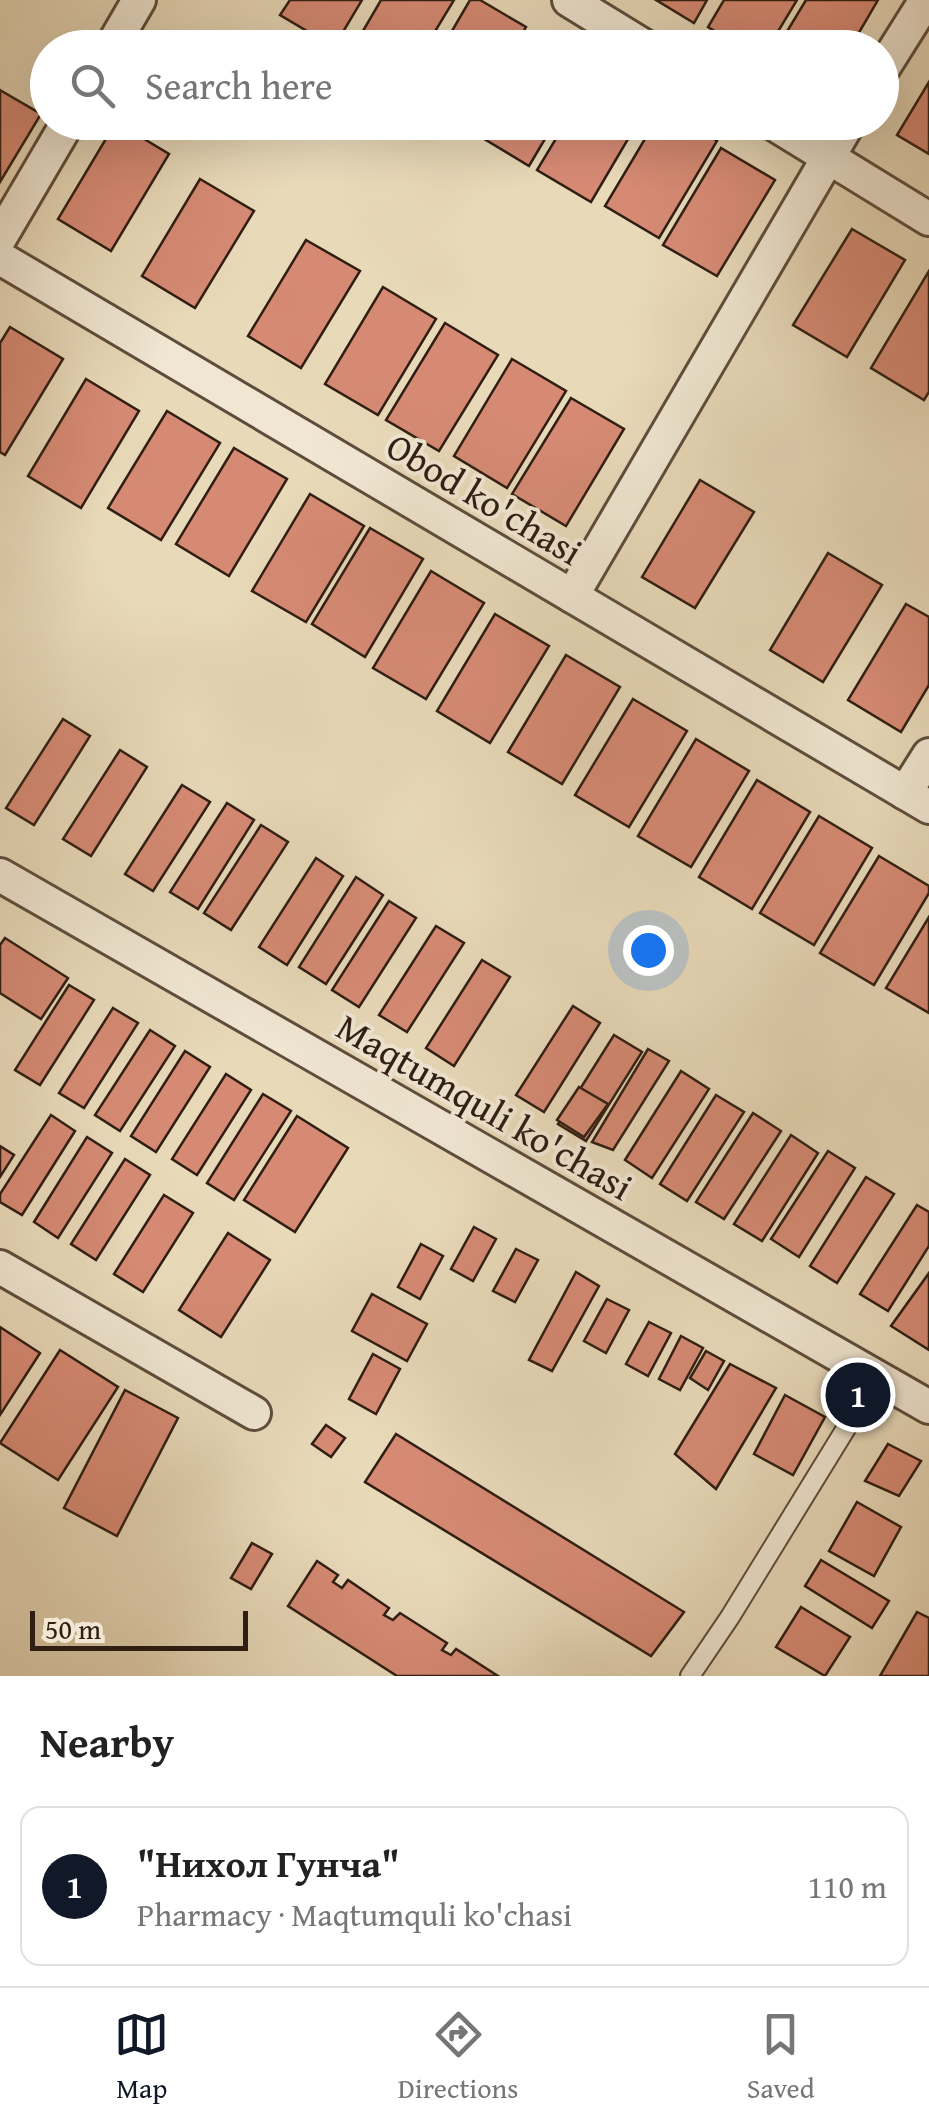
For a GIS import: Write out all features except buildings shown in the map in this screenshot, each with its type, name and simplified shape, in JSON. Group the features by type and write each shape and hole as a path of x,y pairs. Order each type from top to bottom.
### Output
{"street":[{"path":"122,30 139,0"},
{"path":"569,0 618,30"},
{"path":"899,43 926,0"},
{"path":"0,238 57,140"},
{"path":"800,140 929,219"},
{"path":"572,596 838,140"},
{"name":"Obod ko'chasi","path":"0,258 917,800"},
{"path":"917,800 929,755"},
{"name":"Maqtumquli ko'chasi","path":"0,876 929,1408"},
{"path":"0,1267 254,1413"}],"lane":[{"path":"690,1676 876,1378"}],"place":[{"name":"\"Нихол Гунча\"","path":"858,1395"}]}
